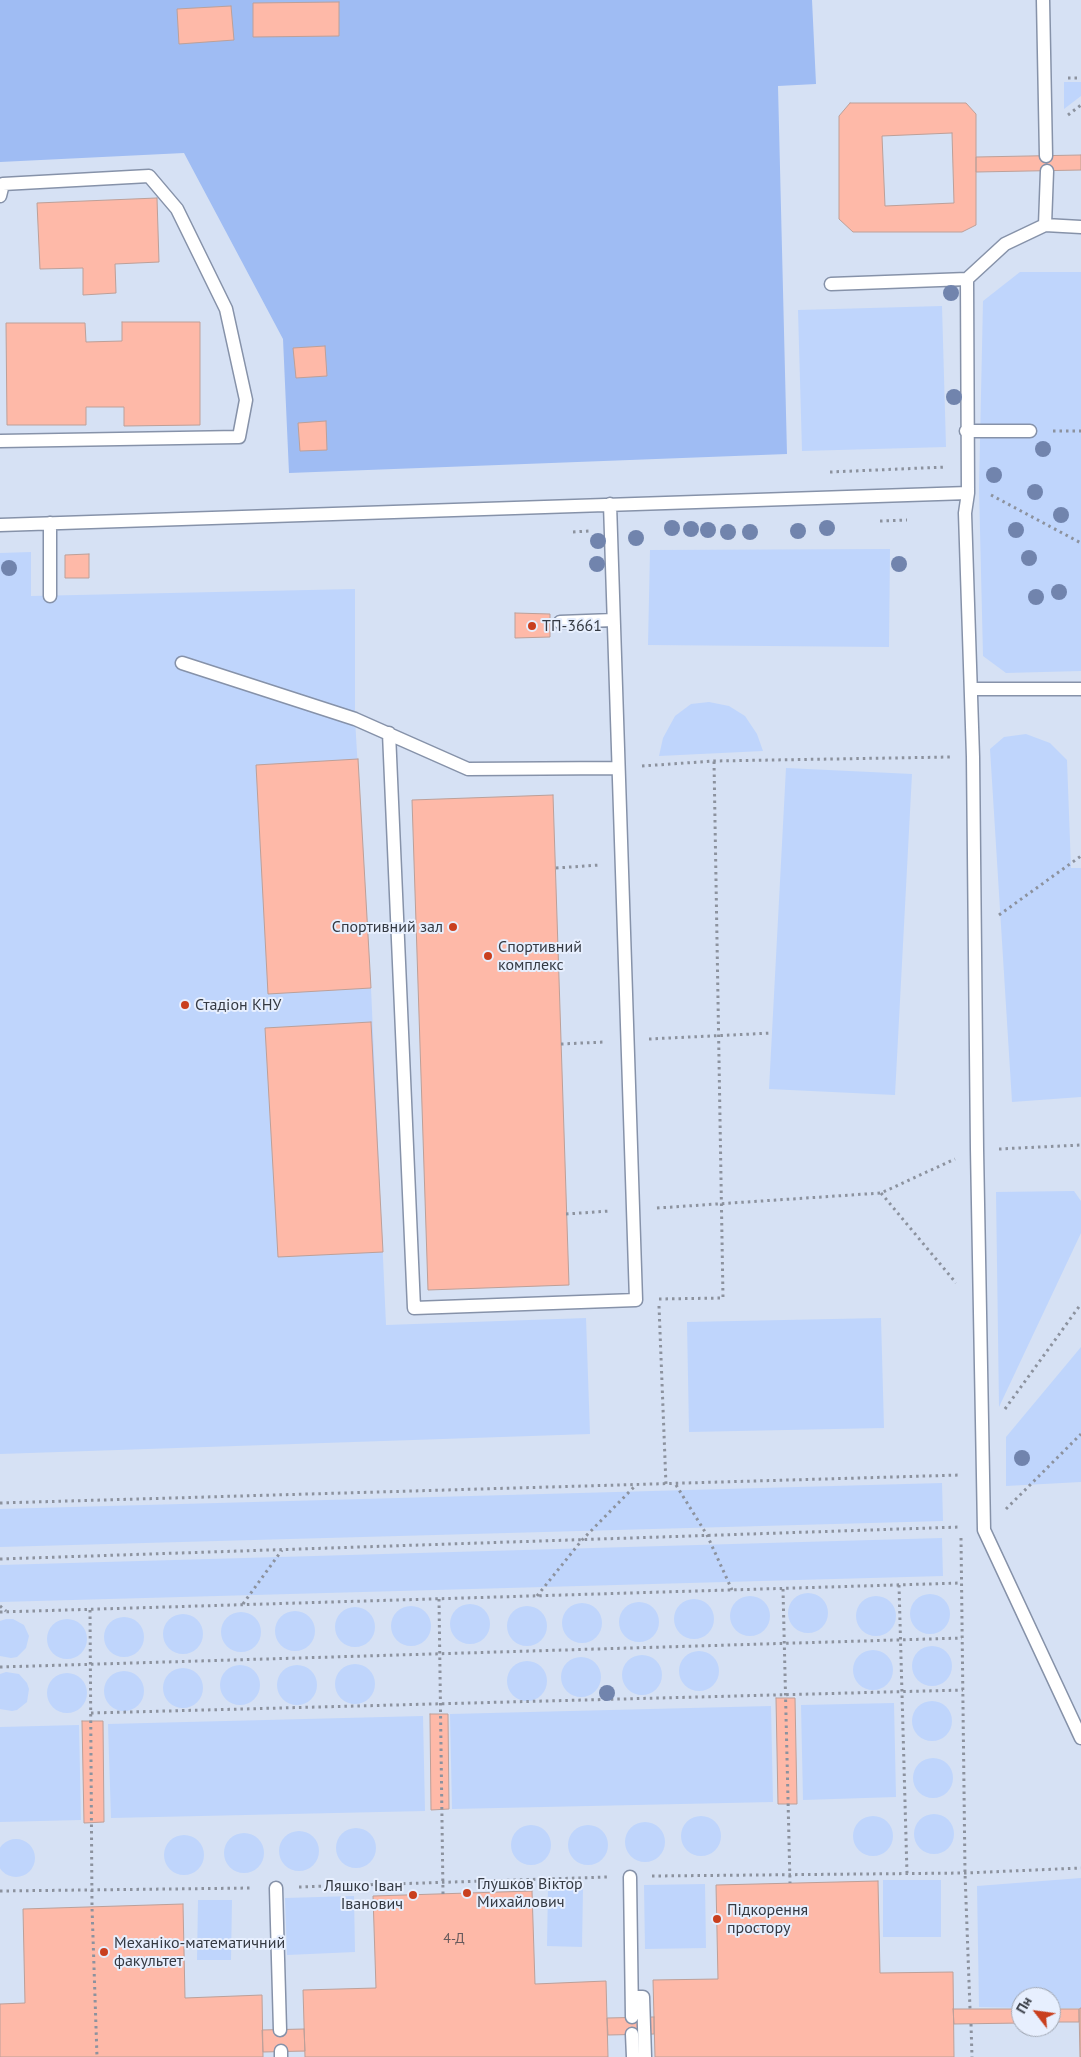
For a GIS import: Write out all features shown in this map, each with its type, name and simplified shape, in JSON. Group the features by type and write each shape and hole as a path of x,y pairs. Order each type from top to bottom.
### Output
{"lane":[{"path":"1043,0 1046,156"},
{"path":"1045,225 1047,171"},
{"path":"0,196 3,184 149,176 177,209 226,308 246,400 239,437 0,441"},
{"path":"831,284 967,279 1005,244 1045,225 1081,227"},
{"path":"967,279 966,431 968,493 965,513 972,689 977,1150 984,1530 1081,1738"},
{"path":"966,431 1030,431"},
{"path":"0,525 968,493"},
{"path":"389,733 414,1308 636,1300 610,504"},
{"path":"50,523 50,596"},
{"path":"560,622 613,620"},
{"path":"182,662 355,719 468,769 618,768"},
{"path":"972,689 1081,689"},
{"path":"630,1877 632,2017"},
{"path":"276,1888 280,2030"},
{"path":"632,1997 643,1997 645,2057"},
{"path":"632,2034 633,2057"}],"path":[{"path":"1030,431 1081,431"},
{"path":"988,493 1081,543"},
{"path":"618,768 714,762 973,757"},
{"path":"636,1300 723,1298 714,762"},
{"path":"976,932 1081,856"},
{"path":"556,868 621,864"},
{"path":"561,1044 772,1033"},
{"path":"566,1214 881,1193 977,1150 1081,1145"},
{"path":"881,1193 956,1284"},
{"path":"659,1300 666,1485"},
{"path":"983,1438 1081,1304"},
{"path":"984,1530 1081,1434"},
{"path":"0,1503 676,1485 984,1474"},
{"path":"960,1475 960,1484"},
{"path":"676,1485 707,1536 732,1590"},
{"path":"536,1596 582,1540 634,1486"},
{"path":"960,1519 965,1874 970,2009"},
{"path":"0,1559 960,1528"},
{"path":"243,1605 282,1550"},
{"path":"0,1612 961,1583"},
{"path":"899,1585 907,1874"},
{"path":"784,1589 790,1883"},
{"path":"439,1599 443,1894"},
{"path":"0,1606 6,1612"},
{"path":"90,1610 92,1890 97,2057"},
{"path":"0,1667 962,1638"},
{"path":"90,1714 963,1690"},
{"path":"0,1891 276,1888 789,1874 965,1874 1081,1868"},
{"path":"971,2024 972,2057"}],"shaded area":[{"path":"0,0 1081,0 1081,2057 0,2057"},
{"path":"0,0 812,0 816,84 778,86 787,454 289,473 283,339 184,153 0,162"},
{"path":"1064,82 1081,82 1081,96 1064,109"},
{"path":"1020,272 1081,272 1081,671 1006,673 983,656 979,488 983,301"},
{"path":"942,306 946,447 802,451 798,310"},
{"path":"890,549 889,647 648,645 650,550"},
{"name":"Стадіон КНУ","path":"31,552 31,596 355,589 355,719 371,988 386,1325 586,1318 590,1434 0,1454 0,553"},
{"path":"709,702 729,706 745,716 757,734 763,751 659,756 663,738 675,716 691,704"},
{"path":"1026,734 1050,743 1067,760 1071,868 1081,868 1081,1097 1012,1102 990,749 1004,737"},
{"path":"786,768 912,774 895,1095 769,1089"},
{"path":"1074,1191 1081,1201 1081,1233 999,1407 996,1192"},
{"path":"881,1318 884,1428 689,1432 687,1322"},
{"path":"1081,1347 1081,1482 1006,1486 1006,1437"},
{"path":"942,1483 943,1521 0,1547 0,1509"},
{"path":"942,1538 943,1576 0,1602 0,1565"},
{"path":"808,1593 822,1599 828,1613 822,1627 808,1633 794,1627 788,1613 794,1599"},
{"path":"930,1594 944,1600 950,1614 944,1628 930,1634 916,1628 910,1614 916,1600"},
{"path":"750,1596 764,1602 770,1616 764,1630 750,1636 736,1630 730,1616 736,1602"},
{"path":"876,1596 890,1602 896,1616 890,1630 876,1636 862,1630 856,1616 862,1602"},
{"path":"694,1599 708,1605 714,1619 708,1633 694,1639 680,1633 674,1619 680,1605"},
{"path":"639,1602 653,1608 659,1622 653,1636 639,1642 625,1636 619,1622 625,1608"},
{"path":"582,1603 596,1609 602,1623 596,1637 582,1643 568,1637 562,1623 568,1609"},
{"path":"470,1604 484,1610 490,1624 484,1638 470,1644 456,1638 450,1624 456,1610"},
{"path":"411,1606 425,1612 431,1626 425,1640 411,1646 397,1640 391,1626 397,1612"},
{"path":"527,1606 541,1612 547,1626 541,1640 527,1646 513,1640 507,1626 513,1612"},
{"path":"355,1607 369,1613 375,1627 369,1641 355,1647 341,1641 335,1627 341,1613"},
{"path":"295,1611 309,1617 315,1631 309,1645 295,1651 281,1645 275,1631 281,1617"},
{"path":"241,1612 255,1618 261,1632 255,1646 241,1652 227,1646 221,1632 227,1618"},
{"path":"183,1614 197,1620 203,1634 197,1648 183,1654 169,1648 163,1634 169,1620"},
{"path":"124,1617 138,1623 144,1637 138,1651 124,1657 110,1651 104,1637 110,1623"},
{"path":"13,1619 24,1625 29,1636 26,1648 17,1657 0,1656 0,1621"},
{"path":"67,1619 81,1625 87,1639 81,1653 67,1659 53,1653 47,1639 53,1625"},
{"path":"932,1646 946,1652 952,1666 946,1680 932,1686 918,1680 912,1666 918,1652"},
{"path":"873,1650 887,1656 893,1670 887,1684 873,1690 859,1684 853,1670 859,1656"},
{"path":"699,1651 713,1657 719,1671 713,1685 699,1691 685,1685 679,1671 685,1657"},
{"path":"642,1655 656,1661 662,1675 656,1689 642,1695 628,1689 622,1675 628,1661"},
{"path":"581,1657 595,1663 601,1677 595,1691 581,1697 567,1691 561,1677 567,1663"},
{"path":"527,1661 541,1667 547,1681 541,1695 527,1701 513,1695 507,1681 513,1667"},
{"path":"355,1664 369,1670 375,1684 369,1698 355,1704 341,1698 335,1684 341,1670"},
{"path":"240,1665 254,1671 260,1685 254,1699 240,1705 226,1699 220,1685 226,1671"},
{"path":"297,1665 311,1671 317,1685 311,1699 297,1705 283,1699 277,1685 283,1671"},
{"path":"183,1668 197,1674 203,1688 197,1702 183,1708 169,1702 163,1688 169,1674"},
{"path":"124,1671 138,1677 144,1691 138,1705 124,1711 110,1705 104,1691 110,1677"},
{"path":"6,1672 19,1674 27,1683 29,1689 27,1702 17,1710 0,1709 0,1674"},
{"path":"67,1673 81,1679 87,1693 81,1707 67,1713 53,1707 47,1693 53,1679"},
{"path":"932,1701 946,1707 952,1721 946,1735 932,1741 918,1735 912,1721 918,1707"},
{"path":"894,1703 896,1797 803,1800 801,1705"},
{"path":"771,1706 773,1802 452,1809 450,1714"},
{"path":"423,1716 425,1811 111,1818 108,1724"},
{"path":"79,1725 81,1820 0,1822 0,1727"},
{"path":"933,1758 947,1764 953,1778 947,1792 933,1798 919,1792 913,1778 919,1764"},
{"path":"934,1814 948,1820 954,1834 948,1848 934,1854 920,1848 914,1834 920,1820"},
{"path":"701,1816 715,1822 721,1836 715,1850 701,1856 687,1850 681,1836 687,1822"},
{"path":"873,1816 887,1822 893,1836 887,1850 873,1856 859,1850 853,1836 859,1822"},
{"path":"645,1822 659,1828 665,1842 659,1856 645,1862 631,1856 625,1842 631,1828"},
{"path":"531,1825 545,1831 551,1845 545,1859 531,1865 517,1859 511,1845 517,1831"},
{"path":"588,1825 602,1831 608,1845 602,1859 588,1865 574,1859 568,1845 574,1831"},
{"path":"356,1828 370,1834 376,1848 370,1862 356,1868 342,1862 336,1848 342,1834"},
{"path":"299,1831 313,1837 319,1851 313,1865 299,1871 285,1865 279,1851 285,1837"},
{"path":"244,1833 258,1839 264,1853 258,1867 244,1873 230,1867 224,1853 230,1839"},
{"path":"184,1835 198,1841 204,1855 198,1869 184,1875 170,1869 164,1855 170,1841"},
{"path":"16,1839 23,1840 29,1845 34,1851 34,1865 29,1871 23,1876 16,1877 9,1876 3,1871 -2,1865 -3,1858 -2,1851 3,1845 9,1840"},
{"path":"1081,1878 1081,2008 1061,2008 1061,1987 1011,1987 1011,2008 979,2007 977,1886"},
{"path":"883,1880 941,1880 941,1937 883,1937"},
{"path":"705,1884 706,1948 645,1949 644,1885"},
{"path":"548,1887 583,1888 582,1947 547,1946"},
{"path":"354,1896 355,1952 287,1955 285,1898"},
{"path":"198,1900 232,1900 231,1960 197,1960"}],"building":[{"path":"339,2 339,36 253,37 253,3"},
{"path":"231,6 234,40 179,44 177,9"},
{"path":"850,103 966,103 976,114 976,225 962,232 853,232 839,219 839,116","holes":["952,133 954,203 885,206 882,136"]},
{"path":"1081,155 1081,170 976,172 976,157"},
{"path":"157,198 159,262 115,264 116,293 83,295 83,268 40,269 37,203"},
{"path":"122,322 200,322 200,425 124,426 124,407 86,407 86,425 7,425 6,323 85,323 86,342 122,341"},
{"path":"325,346 327,376 296,378 293,348"},
{"path":"326,421 327,450 300,451 298,423"},
{"path":"89,554 89,578 65,578 65,555"},
{"name":"ТП-3661","path":"515,613 550,614 550,637 515,638"},
{"path":"358,759 371,988 268,994 256,765"},
{"name":"Спортивний комплекс","path":"553,795 569,1285 428,1290 412,800"},
{"path":"371,1022 383,1252 278,1257 265,1028"},
{"path":"776,1698 795,1698 797,1804 778,1804"},
{"path":"430,1714 448,1714 449,1809 431,1810"},
{"path":"82,1721 103,1721 104,1822 84,1823"},
{"path":"878,1881 880,1973 953,1972 954,2057 655,2057 653,1980 718,1979 716,1885"},
{"path":"532,1891 535,1984 606,1981 608,2057 305,2057 303,1990 376,1988 373,1896"},
{"name":"Механіко-математичний факультет","path":"183,1904 185,1998 262,1995 263,2057 0,2057 0,2004 25,2003 23,1909"},
{"path":"1081,2008 1081,2057 1080,2057 1079,2009"},
{"path":"953,2009 1011,2009 1011,2023 954,2024"},
{"path":"1061,2009 1079,2009 1079,2022 1061,2022"},
{"path":"654,2017 654,2034 608,2035 607,2018"},
{"path":"304,2029 305,2051 263,2052 262,2030"}],"place":[{"name":"ТП-3661","path":"532,626"},
{"name":"Спортивний зал","path":"453,927"},
{"name":"Спортивний комплекс","path":"488,956"},
{"name":"Стадіон КНУ","path":"185,1005"},
{"name":"Глушков Віктор Михайлович","path":"467,1893"},
{"name":"Ляшко Іван Іванович","path":"413,1895"},
{"name":"Підкорення простору","path":"717,1919"},
{"name":"Механіко-математичний факультет","path":"104,1952"}]}
